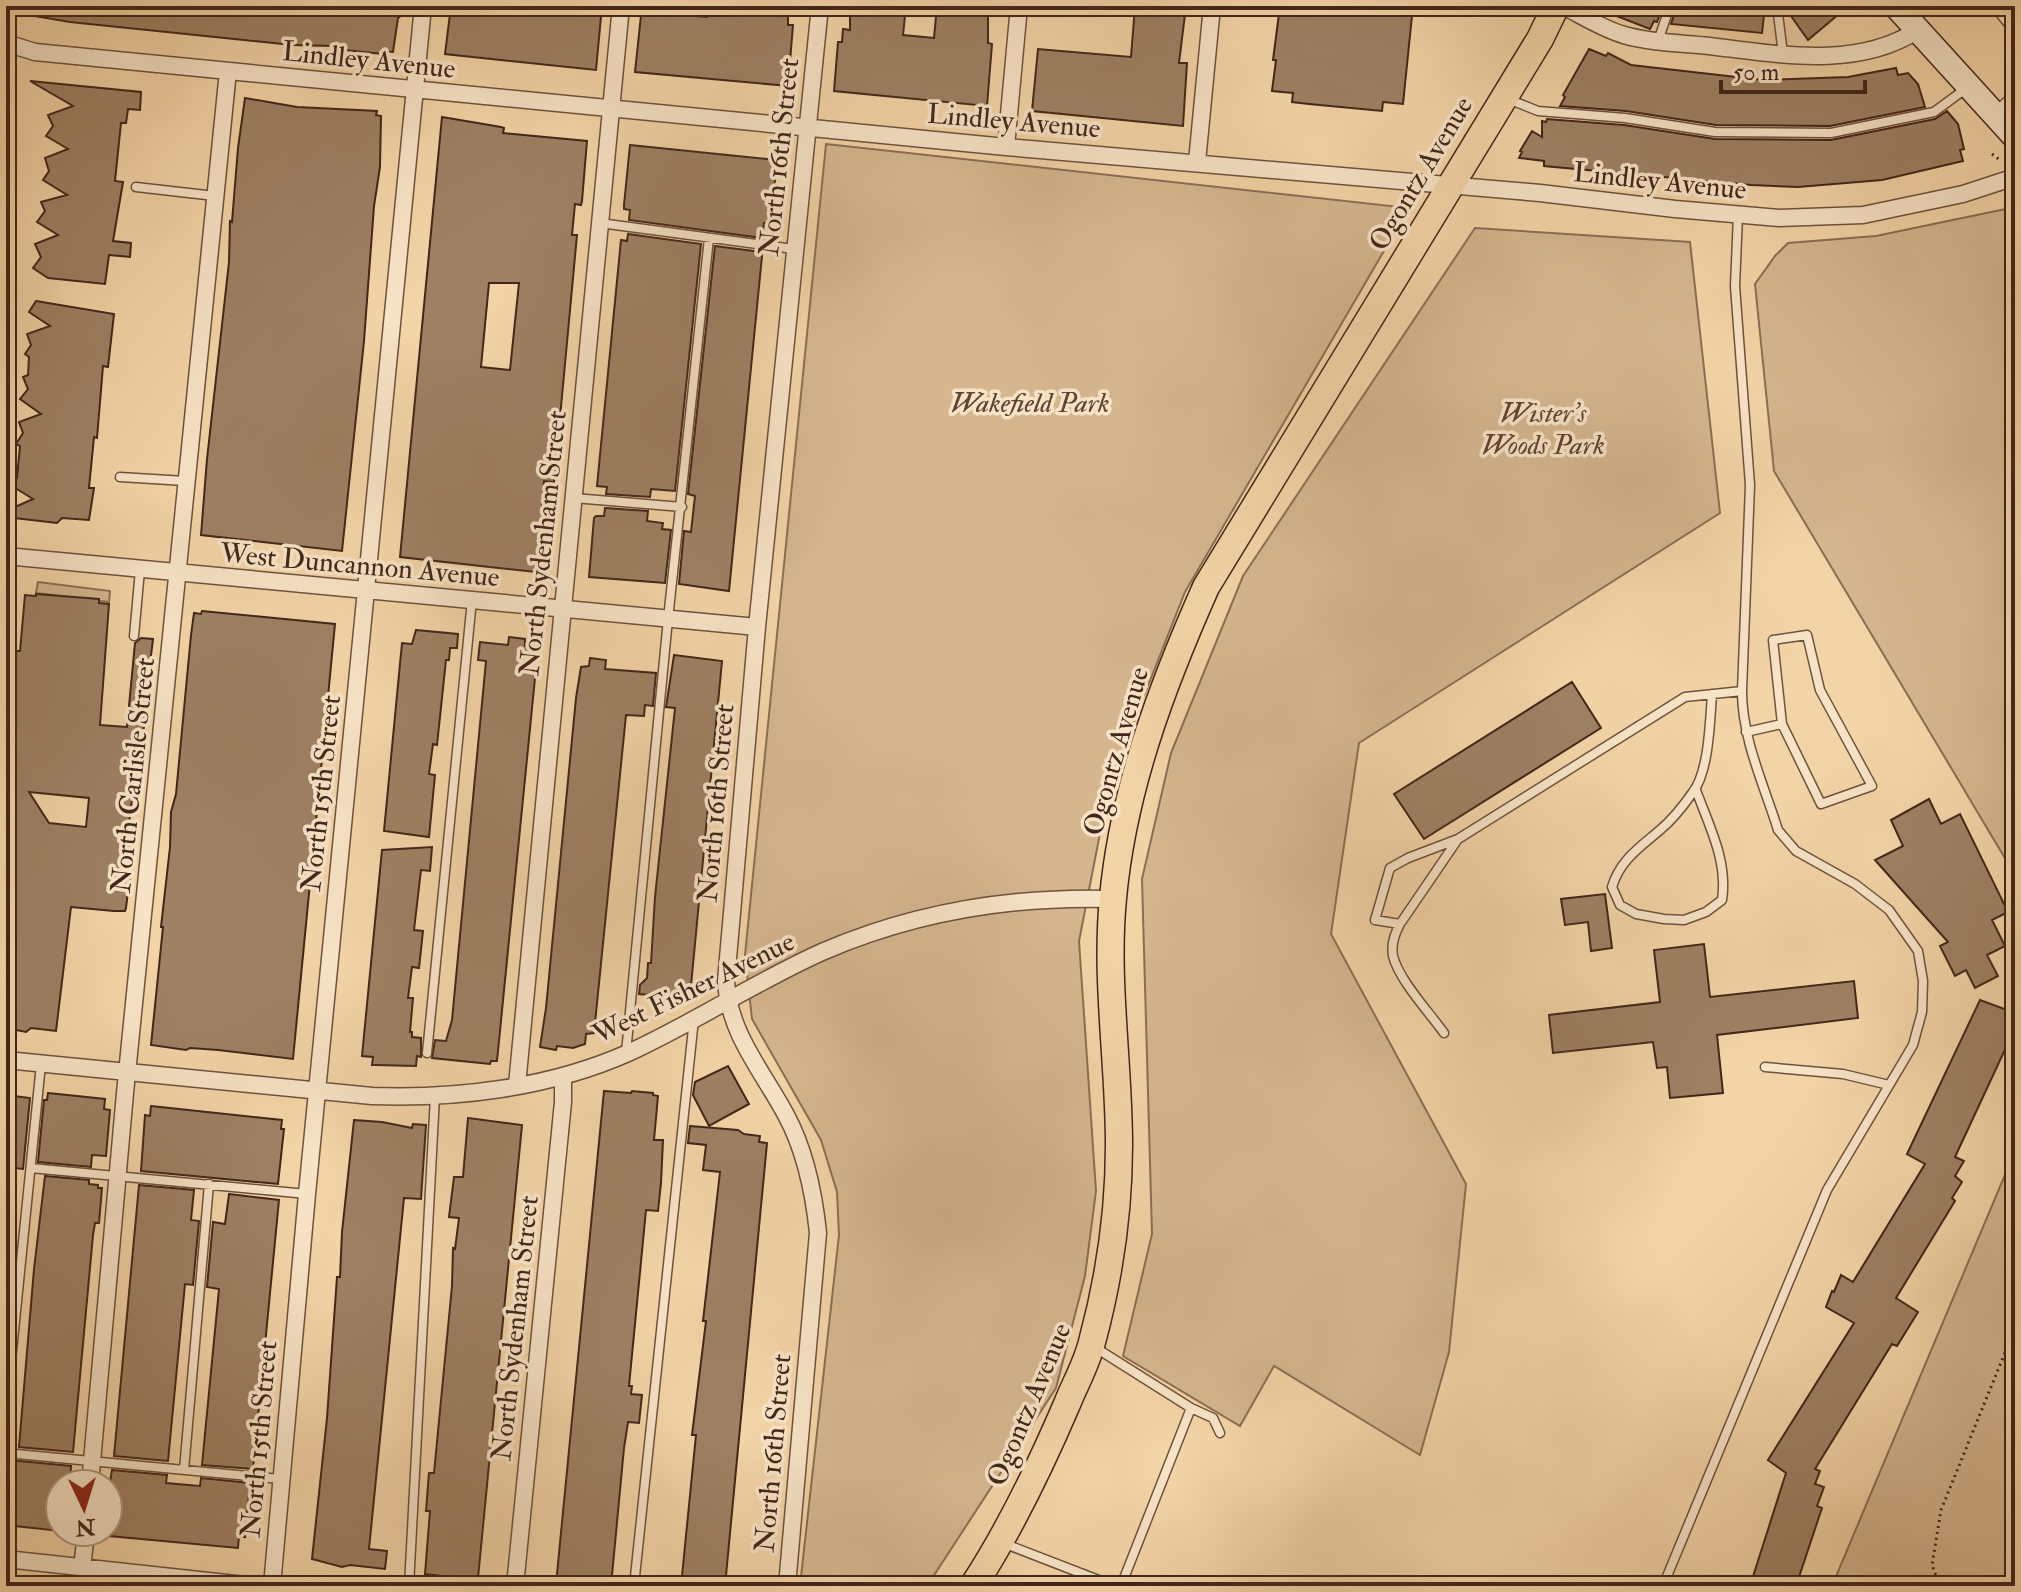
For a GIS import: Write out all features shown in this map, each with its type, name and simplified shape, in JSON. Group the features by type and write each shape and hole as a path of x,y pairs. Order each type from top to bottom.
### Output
{"main road":[{"name":"Ogontz Avenue","path":"973,1586 1002,1542 1051,1441 1092,1345 1112,1250 1119,1146 1112,1029 1113,899 1123,831 1147,737 1176,654 1206,587 1504,97 1556,6"}],"street":[{"name":"North 15th Street","path":"272,1586 307,1194 423,6"},
{"name":"North Sydenham Street","path":"517,1085 621,6"},
{"name":"North 16th Street","path":"787,1586 818,1233 815,1205 801,1151 787,1118 735,1028 727,1001 727,963 757,627 820,6"},
{"path":"1006,147 1019,6"},
{"path":"1197,162 1212,6"},
{"path":"1563,6 1623,35 1783,54 1828,56 1868,51 1899,42 1918,30"},
{"path":"1896,6 1993,113 2004,155"},
{"name":"Lindley Avenue","path":"6,43 35,52 1006,147 1540,193 1738,215 1791,218 1863,215 1963,194 2015,177"},
{"name":"North Carlisle Street","path":"91,1468 185,481 228,71"},
{"name":"West Duncannon Avenue","path":"6,556 757,627"},
{"name":"West Fisher Avenue","path":"6,1060 372,1096 435,1096 517,1085 563,1076 626,1054 823,952 927,917 1013,902 1113,899"},
{"name":"North Sydenham Street","path":"515,1586 563,1076"},
{"path":"82,1569 84,1548"},
{"path":"6,1559 254,1586"}],"lane":[{"path":"1658,41 1670,6"},
{"path":"1777,6 1783,54"},
{"path":"1994,6 2015,32"},
{"path":"1504,97 1538,111 1625,118 1715,132 1831,133 1934,112 1969,86"},
{"path":"1993,113 2015,94"},
{"path":"136,187 215,196"},
{"path":"1663,1586 1827,1190 1913,1045 1919,1026 1923,981 1918,951 1889,910 1855,884 1787,843 1778,830 1746,732 1742,691 1750,485 1735,286 1738,215"},
{"path":"600,223 794,249"},
{"path":"626,1054 709,238"},
{"path":"120,477 185,481"},
{"path":"573,498 682,507"},
{"path":"134,636 140,570"},
{"path":"427,1053 472,599"},
{"path":"1807,635 1820,690 1872,786 1821,804 1782,724 1773,640 1807,635"},
{"path":"1400,924 1375,920 1390,868 1458,839 1685,697 1742,691"},
{"path":"1696,790 1722,863 1725,882 1722,900 1706,912 1684,920 1636,914 1620,905 1612,887 1617,872 1696,790 1709,744 1712,694"},
{"path":"1746,732 1782,724"},
{"path":"1444,1033 1405,979 1393,955 1394,934 1458,839"},
{"path":"634,1586 694,1019"},
{"path":"6,1410 41,1064"},
{"path":"1765,1067 1843,1074 1889,1085"},
{"path":"409,1586 435,1096"},
{"path":"31,1168 307,1194"},
{"path":"184,1470 209,1184"},
{"path":"1092,1345 1191,1408 1213,1418 1220,1433"},
{"path":"1121,1586 1191,1408"},
{"path":"6,1453 280,1479"},
{"path":"1002,1542 1114,1586"}],"path":[{"path":"1992,154 2004,155"},
{"path":"1940,1586 1932,1565 1941,1510 2015,1328"}],"green space":[{"name":"Wakefield Park","path":"826,144 1409,208 1185,592 1110,782 1079,941 1096,1191 1085,1276 1056,1388 927,1586 800,1586 839,1235 837,1192 821,1140 752,1019 745,955"},
{"path":"2015,207 2015,875 1774,471 1755,284 1788,243 1876,236"},
{"name":"Wister's Woods Park","path":"1475,228 1690,242 1720,513 1359,743 1331,934 1466,1184 1449,1352 1420,1455 1274,1366 1240,1426 1123,1356 1152,1234 1142,879 1171,753 1243,576"},
{"path":"38,582 110,591 109,602 36,593"},
{"path":"2015,1151 2015,1586 1832,1586"}],"building":[{"path":"34,6 397,6 402,15 398,18 393,52 384,51 383,54 334,49 334,46 293,45 70,22 34,16"},
{"path":"451,6 602,6 596,70 445,54"},
{"path":"642,6 661,6 661,13 707,17 708,6 788,6 788,25 793,25 788,86 635,72"},
{"path":"850,6 906,6 903,35 934,38 937,6 988,6 988,43 992,44 987,106 834,91 838,42 842,42 843,29 850,30"},
{"path":"1135,6 1186,6 1179,63 1187,63 1183,126 1032,111 1038,49 1131,57"},
{"path":"1280,6 1323,6 1368,11 1369,6 1413,6 1403,104 1383,102 1382,111 1309,104 1292,102 1293,93 1272,91"},
{"path":"1591,6 1663,6 1657,22 1654,21 1650,29"},
{"path":"1677,6 1765,6 1762,33 1671,24"},
{"path":"1784,6 1831,6 1839,14 1808,40"},
{"path":"1589,49 1606,56 1608,53 1631,65 1763,80 1848,77 1896,68 1898,75 1908,73 1918,84 1925,107 1830,126 1716,125 1626,111 1560,106"},
{"path":"30,81 141,92 140,110 128,109 126,123 121,123 115,181 123,182 113,241 131,243 130,257 109,255 105,284 48,278 33,268 41,257 35,244 58,235 37,222 45,211 41,202 67,195 43,180 49,171 45,158 68,149 46,136 53,126 48,115 73,106"},
{"path":"245,98 297,107 377,111 376,115 381,116 380,167 342,551 201,535 229,262 230,221"},
{"path":"1947,111 1958,124 1964,149 1960,150 1963,161 1882,180 1798,187 1751,185 1544,166 1544,161 1519,158 1532,131 1542,137 1542,121 1546,122 1547,119 1624,125 1715,139 1831,140 1935,119"},
{"path":"442,117 501,127 504,128 503,133 587,141 582,201 581,205 575,204 572,235 577,235 554,482 544,481 542,511 552,514 545,573 400,557","holes":["489,283 519,283 510,370 481,367"]},
{"path":"630,145 777,160 771,219 770,223 764,223 762,238 629,220 630,210 624,209 624,205"},
{"path":"628,234 701,244 675,491 651,489 650,497 606,494 607,487 597,486 621,240 627,241"},
{"path":"715,246 761,252 762,256 729,591 679,584 684,531 691,532 695,496 688,494"},
{"path":"36,301 114,314 108,367 103,366 97,438 94,437 89,488 94,488 89,520 62,518 57,523 6,517 6,511 33,499 12,486 17,478 20,446 16,444 23,433 19,422 41,414 20,399 28,389 23,377 28,375 29,357 25,354 31,345 27,334 50,326 29,312"},
{"path":"605,508 648,511 647,521 663,523 662,529 671,530 665,583 589,577 594,518 604,516"},
{"path":"25,595 99,599 99,603 109,604 100,725 127,727 135,643 141,638 153,639 148,707 143,735 140,735 129,823 135,823 135,833 126,908 125,911 114,911 71,907 56,1031 31,1028 26,1032 6,1028 6,780 10,750 6,750 6,657 11,658 11,651 20,651","holes":["29,792 89,798 86,827 49,823"]},
{"path":"202,611 335,624 293,1059 151,1045 171,812 176,794 191,635 194,613 201,614"},
{"path":"416,630 458,634 457,648 450,648 449,660 446,660 437,745 433,744 429,774 435,775 429,837 384,831 402,643 412,644"},
{"path":"509,637 525,639 525,646 532,648 531,668 536,668 497,1061 490,1064 432,1058 435,1040 446,1041 452,1020 486,661 478,660 480,642 508,645"},
{"path":"674,655 722,661 690,996 682,995 682,1001 649,999 649,995 639,994 640,985 647,978 648,963 651,963 675,708 666,707"},
{"path":"590,658 606,660 605,669 656,673 653,706 645,705 644,716 626,715 594,1033 586,1034 585,1044 573,1048 557,1046 556,1050 540,1047 576,698 581,667 589,666"},
{"path":"1572,682 1601,728 1424,839 1394,794"},
{"path":"1929,799 1941,824 1960,814 2008,912 1992,920 2005,946 1987,955 1998,976 1975,988 1966,970 1955,976 1940,946 1948,942 1875,860 1903,846 1891,820"},
{"path":"432,847 430,871 421,870 414,930 423,931 419,968 412,967 408,998 413,998 410,1032 412,1037 421,1038 421,1057 417,1056 416,1066 372,1065 373,1057 362,1056 382,850"},
{"path":"1605,894 1612,948 1591,951 1588,922 1565,925 1561,899"},
{"path":"1704,944 1710,997 1854,981 1858,1018 1717,1035 1723,1093 1670,1098 1667,1067 1657,1068 1653,1042 1553,1053 1549,1015 1660,1002 1654,950"},
{"path":"1980,1000 2015,1013 2015,1028 1955,1157 1964,1161 1955,1176 1962,1182 1952,1198 1955,1201 1896,1298 1918,1312 1897,1346 1892,1344 1815,1469 1820,1471 1815,1484 1824,1487 1817,1506 1822,1508 1796,1586 1750,1586 1786,1473 1768,1460 1854,1323 1826,1307 1832,1291 1841,1275 1853,1282 1925,1164 1907,1154"},
{"path":"728,1066 749,1104 709,1126 693,1095 695,1082"},
{"path":"604,1091 632,1091 658,1096 654,1140 663,1140 661,1183 658,1211 646,1210 629,1386 632,1386 631,1394 642,1395 639,1423 628,1422 611,1586 566,1586 556,1584"},
{"path":"48,1093 105,1099 104,1109 110,1110 106,1156 92,1155 91,1167 38,1162 44,1100 47,1100"},
{"path":"14,1096 30,1098 23,1169 6,1167"},
{"path":"151,1106 282,1120 281,1129 284,1129 278,1184 141,1171 145,1115 150,1116"},
{"path":"468,1118 522,1125 478,1578 469,1579 425,1574 430,1511 426,1511 429,1473 434,1473 453,1248 459,1218 449,1217 454,1177 463,1177"},
{"path":"354,1120 412,1128 413,1124 426,1125 421,1199 404,1198 369,1549 387,1551 385,1569 342,1567 312,1559"},
{"path":"690,1126 738,1130 760,1136 759,1142 767,1143 725,1586 681,1586 696,1435 692,1435 720,1172 703,1170 706,1145 688,1143"},
{"path":"45,1176 89,1180 89,1184 102,1188 99,1223 95,1223 93,1235 73,1452 19,1447"},
{"path":"139,1185 194,1190 191,1220 199,1221 193,1285 185,1284 168,1461 114,1456"},
{"path":"229,1194 279,1200 253,1469 202,1465 219,1289 207,1287 213,1222 225,1224"},
{"path":"9,1460 71,1466 44,1468 44,1529 6,1525 6,1467 9,1468"},
{"path":"124,1471 167,1475 166,1483 200,1486 201,1478 250,1483 245,1537 239,1536 238,1548 124,1537"}]}
